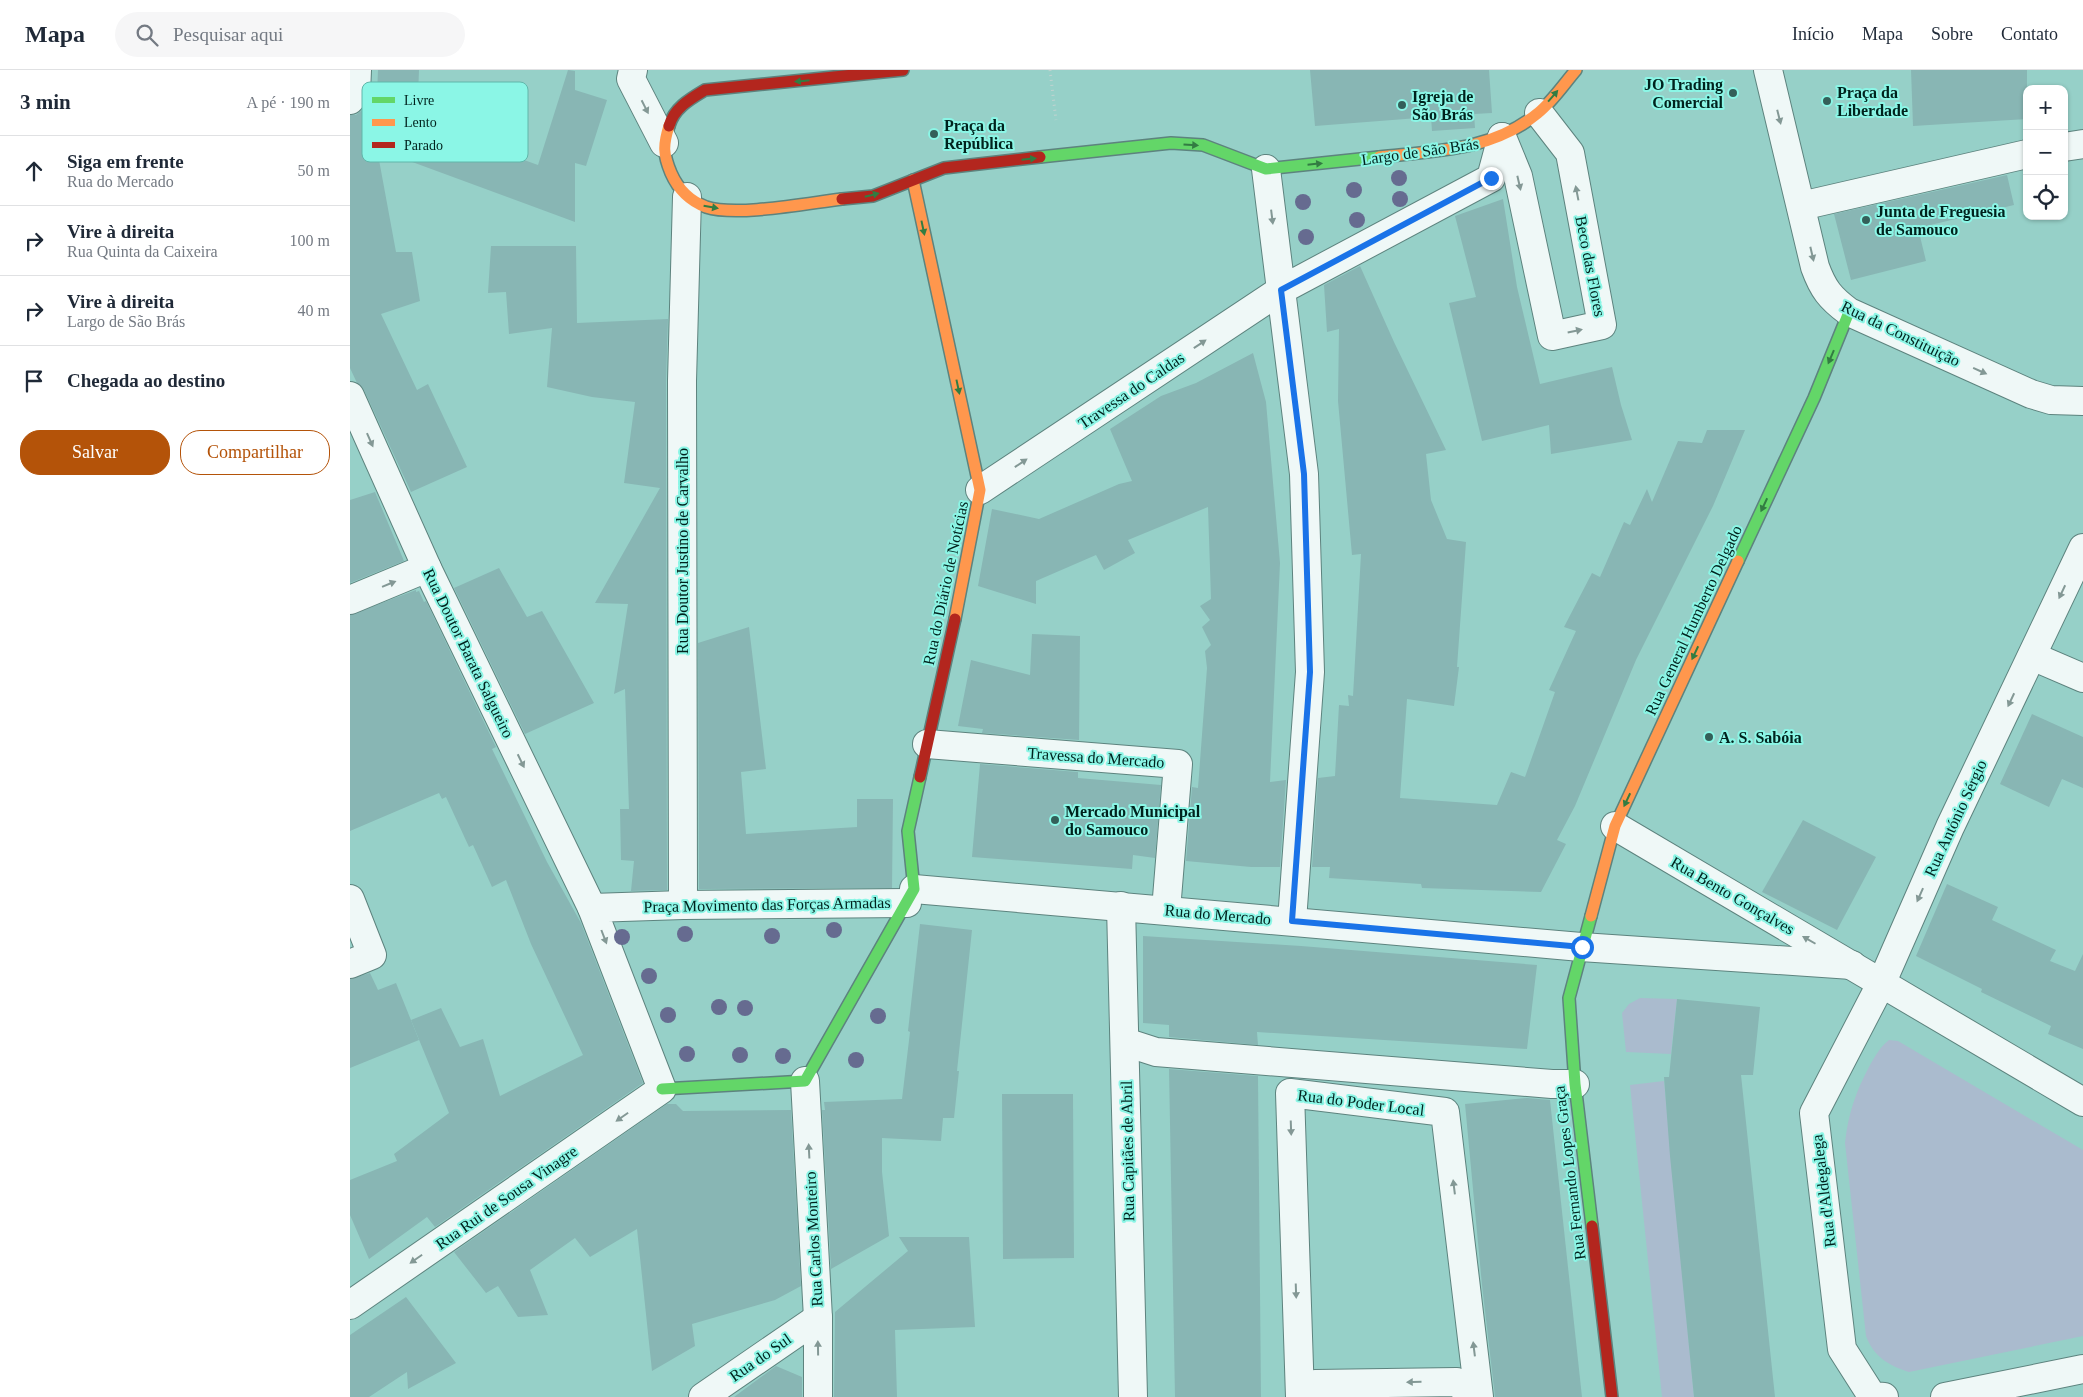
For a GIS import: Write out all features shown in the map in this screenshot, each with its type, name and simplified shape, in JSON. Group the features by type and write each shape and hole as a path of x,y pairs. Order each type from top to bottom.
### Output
{"street":[{"path":"350,100 356,93 357,70"},
{"path":"633,70 631,79 664,143"},
{"path":"903,70 740,79 706,90 684,103 671,118 664,143 665,159 674,180 687,197 706,208 738,211 873,196 944,168 1171,143 1203,145 1266,169 1304,474 1310,672 1292,921"},
{"path":"1502,137 1539,113 1576,70"},
{"name":"Rua da Constituição","path":"1768,70 1815,267 1822,286 1835,301 1850,312 2031,394 2051,400 2083,401"},
{"name":"Beco das Flores","path":"1502,137 1518,176 1552,336 1602,325 1570,154 1539,113"},
{"name":"Largo de São Brás","path":"1266,169 1468,147 1502,137"},
{"name":"Largo de São Brás","path":"1281,290 1491,178 1502,137"},
{"path":"2068,146 2083,144"},
{"path":"1801,206 2021,155"},
{"name":"Rua do Diário de Notícias","path":"911,896 908,831 980,490 913,180"},
{"name":"Rua Doutor Justino de Carvalho","path":"683,904 682,381 687,197"},
{"name":"Travessa do Caldas","path":"980,490 1281,290"},
{"name":"Rua General Humberto Delgado","path":"1582,947 1615,826 1814,398 1850,312"},
{"name":"Rua Doutor Barata Salgueiro","path":"350,396 427,568 592,908"},
{"path":"2083,548 2032,656 2083,678"},
{"path":"350,600 427,568"},
{"name":"Rua António Sérgio","path":"1882,982 1950,827 2032,656"},
{"name":"Travessa do Mercado","path":"927,744 1178,764 1166,910"},
{"name":"Rua Bento Gonçalves","path":"1615,826 2083,1102"},
{"name":"Praça Movimento das Forças Armadas","path":"592,908 911,896"},
{"name":"Praça Movimento das Forças Armadas","path":"805,1081 911,896"},
{"name":"Rua do Mercado","path":"911,896 1121,906 1582,947"},
{"path":"350,899 361,960"},
{"name":"Rua Capitães de Abril","path":"1121,906 1133,1397"},
{"path":"592,908 662,1089 805,1081"},
{"name":"Rua Bento Gonçalves","path":"1582,947 1852,965"},
{"name":"Rua Fernando Lopes Graça","path":"1582,947 1569,998 1575,1084 1612,1397"},
{"name":"Rua d'Aldegalega","path":"1882,982 1814,1113 1842,1348 1872,1396 1884,1397"},
{"path":"1125,1042 1156,1052 1552,1084 1575,1084"},
{"name":"Rua Carlos Monteiro","path":"805,1081 818,1318 818,1397"},
{"name":"Rua Rui de Sousa Vinagre","path":"350,1305 662,1089"},
{"name":"Rua do Poder Local","path":"1300,1395 1290,1093 1445,1112 1479,1397"},
{"name":"Rua do Sul","path":"703,1397 818,1318"},
{"path":"1945,1397 2083,1369"},
{"name":"Rua do Poder Local","path":"1300,1395 1315,1384 1457,1382 1474,1397"}],"path":[{"path":"1050,70 1059,156"}],"shaded area":[{"path":"1640,998 1677,999 1671,1054 1626,1052 1622,1013 1629,1004"},
{"path":"1889,1040 1898,1041 2083,1150 2083,1336 1909,1372 1888,1363 1873,1350 1866,1336 1845,1143 1853,1103 1861,1084 1876,1055"},
{"path":"1664,1081 1694,1397 1662,1397 1630,1085"}],"building":[{"path":"378,70 419,70 419,82 378,82"},
{"path":"568,70 575,71 575,90 607,100 586,166 575,163 575,222 412,162 528,161 538,165"},
{"name":"Igreja de São Brás","path":"1310,70 1489,70 1492,113 1474,114 1475,128 1432,131 1431,117 1315,126"},
{"path":"1911,70 2027,70 2027,85 2023,85 2023,119 1913,126"},
{"path":"362,110 362,162 379,162 396,252 412,252 420,301 381,314 417,390 428,384 467,467 411,492 364,390 357,383 350,368 350,115 356,115"},
{"path":"2007,175 2014,205 1918,228 1926,261 1851,280 1834,214"},
{"path":"1503,199 1517,287 1540,384 1612,367 1632,440 1551,454 1549,425 1482,441 1449,303 1476,297 1455,216"},
{"path":"491,246 576,246 577,323 668,319 666,381 667,890 631,891 634,861 621,860 620,809 629,809 625,689 614,694 628,604 595,603 660,488 624,483 635,402 592,397 547,387 552,328 509,334 506,292 488,293"},
{"path":"1360,266 1446,450 1426,454 1431,500 1447,539 1466,542 1457,667 1459,667 1454,706 1407,699 1400,798 1497,805 1511,772 1525,777 1555,692 1549,690 1576,631 1564,627 1592,573 1600,577 1624,522 1630,525 1647,489 1652,502 1678,441 1702,443 1707,430 1745,430 1713,506 1636,660 1575,806 1557,840 1566,844 1541,892 1422,888 1421,884 1329,878 1330,867 1312,867 1318,778 1335,776 1339,705 1349,706 1348,695 1353,696 1361,554 1352,555 1338,401 1339,329 1327,332 1324,285"},
{"path":"1253,353 1266,402 1280,563 1270,782 1286,780 1280,867 1251,867 1186,861 1192,787 1198,788 1207,668 1205,651 1211,645 1202,627 1210,620 1200,606 1211,599 1208,507 1128,540 1135,553 1104,570 1096,555 1036,581 1036,604 978,586 992,509 1039,519 1119,484 1132,481 1110,429 1161,396 1196,383"},
{"path":"375,492 404,561 350,583 350,500"},
{"path":"499,568 527,617 542,611 594,703 525,734 454,588"},
{"path":"416,590 416,592 419,591 424,602 426,601 496,747 492,749 547,862 581,923 643,1083 435,1227 427,1217 369,1259 350,1215 350,1180 397,1161 394,1154 449,1113 411,1020 441,1008 460,1047 483,1039 500,1096 583,1055 531,944 506,880 492,887 473,845 469,847 446,797 442,799 439,793 350,831 350,615"},
{"path":"749,627 766,769 741,772 746,834 857,827 857,799 893,799 892,888 699,889 698,643"},
{"path":"1032,634 1080,636 1079,740 982,733 983,729 958,726 971,660 1030,675"},
{"path":"2032,714 2083,737 2083,788 2062,779 2049,807 2000,784"},
{"name":"Mercado Municipal do Samouco","path":"980,764 1078,772 1078,778 1161,785 1155,858 1133,855 1132,869 972,857"},
{"path":"1803,820 1876,857 1837,930 1762,892"},
{"path":"1947,884 1998,907 1992,920 2056,950 2050,961 2075,971 2083,954 2083,1049 2048,1034 2051,1026 1981,992 1982,989 1916,956"},
{"path":"920,924 972,930 954,1118 943,1118 941,1141 882,1138 882,1172 889,1236 831,1269 822,1110 825,1110 824,1102 902,1099"},
{"path":"1143,936 1301,946 1537,965 1527,1049 1257,1032 1258,1045 1169,1037 1169,1025 1143,1023"},
{"path":"370,973 378,990 396,983 419,1040 350,1068 350,979"},
{"path":"1677,999 1760,1007 1753,1075 1741,1075 1775,1397 1694,1397 1664,1077 1669,1077"},
{"path":"1169,1069 1258,1076 1261,1397 1175,1397"},
{"path":"1002,1094 1073,1094 1074,1258 1003,1259"},
{"path":"1527,1098 1550,1100 1582,1397 1495,1397 1482,1285 1465,1104"},
{"path":"667,1104 676,1104 683,1111 791,1110 801,1286 775,1300 692,1324 695,1346 652,1371 637,1229 590,1257 575,1238 530,1270 548,1315 518,1317 498,1286 486,1293 454,1252"},
{"path":"899,1237 969,1237 975,1327 895,1330 897,1397 834,1397 835,1312 908,1251"},
{"path":"406,1297 456,1363 408,1389 407,1372 369,1397 350,1397 350,1335"},
{"path":"776,1366 802,1377 802,1397 734,1397"}],"traffic: fast":[{"path":"1040,157 1171,143 1203,145 1266,169 1379,157"},
{"path":"1738,561 1814,398 1849,312"},
{"path":"662,1089 805,1081 914,889 908,831 920,777"},
{"path":"1591,916 1569,998 1575,1084 1592,1226"}],"traffic: slow":[{"path":"1379,157 1462,147 1502,135 1520,126 1543,109 1576,70"},
{"path":"669,126 665,150 666,160 671,173 685,194 706,207 719,210 754,210 842,199"},
{"path":"913,180 980,490 955,619"},
{"path":"1591,916 1615,826 1738,561"}],"traffic: jam":[{"path":"669,126 679,109 705,90 903,70"},
{"path":"842,199 873,196 944,168 1040,157"},
{"path":"920,777 955,619"},
{"path":"1592,1226 1612,1397"}],"place":[{"name":"JO Trading Comercial","path":"1733,93"},
{"name":"Praça da Liberdade","path":"1827,101"},
{"name":"Igreja de São Brás","path":"1402,105"},
{"name":"Praça da República","path":"934,134"},
{"name":"Junta de Freguesia de Samouco","path":"1866,220"},
{"name":"A. S. Sabóia","path":"1709,737"},
{"name":"Mercado Municipal do Samouco","path":"1055,820"}],"route":[{"path":"1491,178 1281,290 1304,474 1310,672 1292,921 1582,947"}]}
